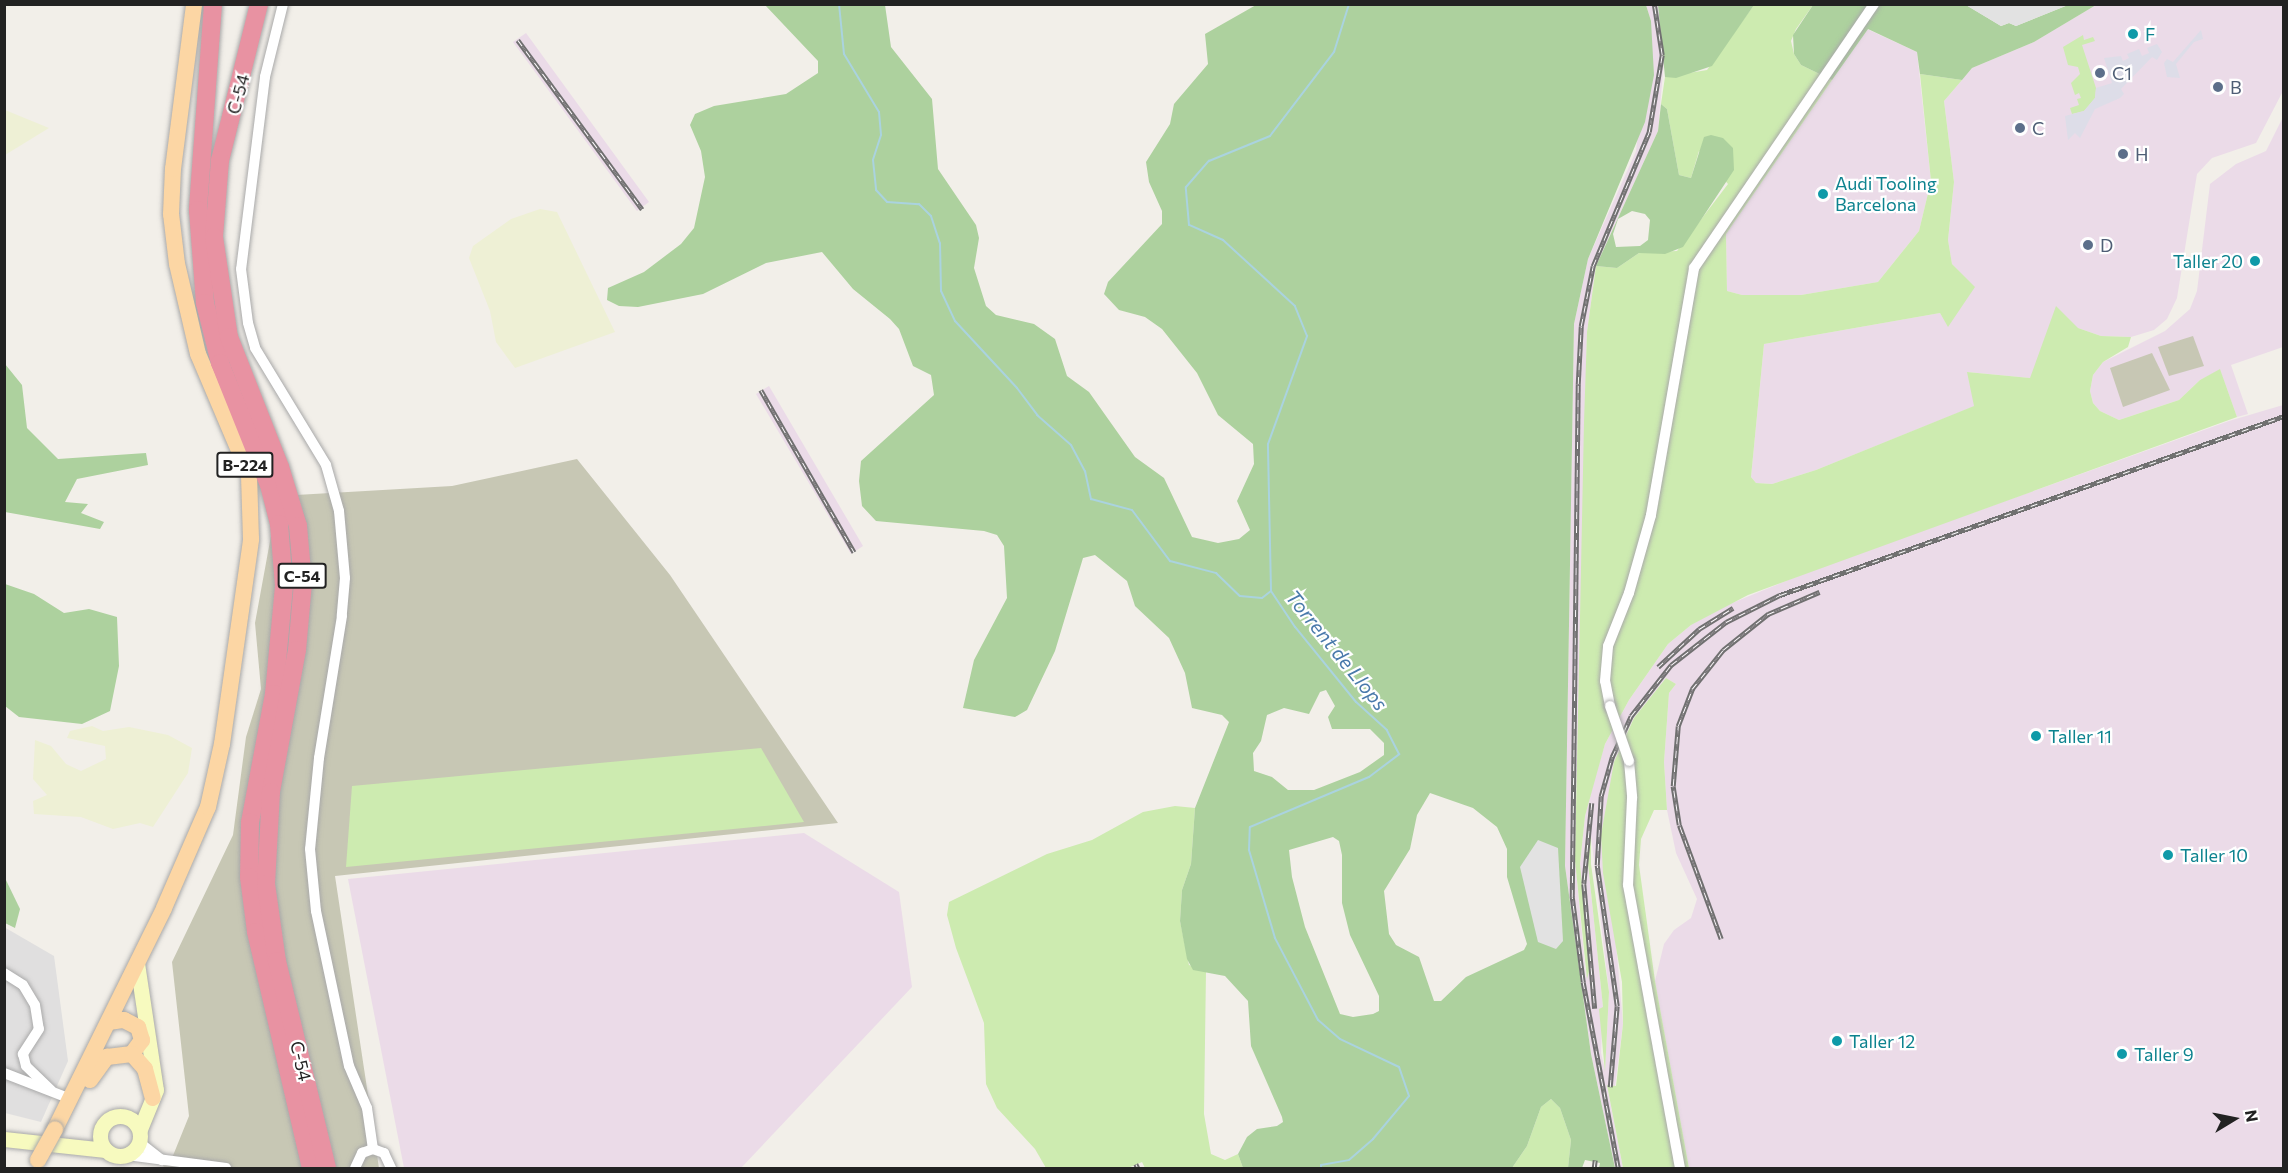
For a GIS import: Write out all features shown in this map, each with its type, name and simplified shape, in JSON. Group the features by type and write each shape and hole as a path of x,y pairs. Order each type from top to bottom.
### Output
{"highway":[{"name":"C-54","path":"213,4 198,210 205,303 220,363 269,485 279,524 284,586 274,694 250,822 249,877 256,932 318,1163"},
{"name":"C-54","path":"258,4 251,47 220,160 214,237 230,337 280,466 298,526 303,583 297,650 271,792 266,884 277,961 318,1163"}],"main road":[{"name":"B-224","path":"36,1164 109,1022 190,850 216,778 251,539 249,474 198,354 177,264 171,214 173,169 194,4"},
{"path":"4,1139 105,1150 116,1156 127,1155 140,1136 156,1079 137,963"},
{"path":"72,1096 87,1084 107,1057 132,1054 142,1040 138,1027 124,1020 109,1022"},
{"path":"132,1054 145,1069 151,1103"},
{"path":"75,1147 100,1135 109,1119 127,1117 151,1103"},
{"path":"127,1117 140,1136"},
{"path":"100,1135 105,1150"}],"street":[{"path":"283,4 265,77 241,269 248,323 255,348 326,465 339,511 345,578 342,616 317,768 310,849 318,923 350,1066 367,1108 373,1149"},
{"path":"1680,1168 1628,885 1632,798 1629,761 1610,706 1605,681 1608,646 1629,593 1651,515 1694,268 1874,4"},
{"path":"4,973 24,985 35,1005 39,1029 23,1054 26,1066 51,1090"},
{"path":"4,1073 72,1096"},
{"path":"140,1136 165,1162"},
{"path":"355,1168 362,1153 373,1149 384,1153 391,1168"},
{"path":"127,1155 165,1162 226,1168"}],"shaded area":[{"path":"1646,5 1658,5 1665,47 1658,131 1596,266 1587,332 1575,860 1586,977 1590,967 1580,864 1585,816 1595,777 1605,744 1629,700 1668,644 1691,625 1720,608 1818,568 2229,421 2283,405 2283,1168 1689,1168 1655,981 1664,944 1674,930 1691,918 1697,899 1676,853 1667,810 1664,762 1669,693 1676,684 1666,678 1634,718 1619,748 1615,932 1623,1024 1615,1086 1607,1086 1623,1168 1615,1168 1591,1054 1565,866 1574,324 1588,259 1636,151 1651,21","holes":["1591,835 1609,992 1605,1070 1601,1053 1603,1007 1587,854"]},
{"path":"1966,5 2068,5 2016,26 2009,23 2001,26"},
{"path":"2096,5 2283,5 2283,91 2256,143 2212,158 2197,174 2177,298 2167,319 2154,330 2131,337 2101,336 2078,328 2030,378 1968,372 1975,406 1816,470 1772,484 1756,483 1751,477 1764,344 1940,313 1948,326 1974,287 1952,264 1948,240 1954,182 1944,101 1972,68 2034,42"},
{"path":"1867,29 1917,52 1931,181 1919,231 1878,282 1801,295 1742,295 1727,291 1726,234"},
{"path":"2201,30 2203,39 2194,42 2176,64 2180,78 2167,77 2164,63 2167,59 2173,62"},
{"path":"526,33 649,202 637,211 513,42"},
{"path":"2157,44 2162,52 2157,60 2152,57 2121,89 2124,94 2120,98 2095,109 2080,138 2075,133 2068,140 2065,116 2084,111 2095,98 2096,88 2112,83 2104,58 2121,56 2123,61 2129,58 2127,54 2139,49 2142,56 2149,53 2147,48"},
{"path":"5,110 49,128 5,155"},
{"path":"2283,117 2283,347 2231,365 2248,414 2237,417 2220,370 2200,380 2179,400 2119,420 2100,411 2093,403 2090,391 2093,375 2103,362 2165,331 2190,309 2197,291 2210,184 2236,164 2266,151"},
{"path":"540,209 557,212 615,332 515,368 496,342 490,311 469,258 473,246 511,219"},
{"path":"2193,336 2204,366 2169,376 2158,347"},
{"path":"2152,353 2170,390 2123,407 2110,368"},
{"path":"769,386 863,546 851,554 756,394"},
{"path":"577,459 670,575 838,823 335,876 379,1168 161,1168 170,1163 189,1116 172,962 233,835 246,737 261,689 255,623 277,503 296,495 452,486"},
{"path":"92,726 103,731 129,727 168,735 192,748 188,773 153,827 140,823 113,829 81,817 34,814 33,801 47,795 33,779 35,740 51,746 66,764 81,771 106,759 105,746 67,738 70,731"},
{"path":"804,833 899,892 912,987 741,1168 404,1168 348,879"},
{"path":"1538,840 1558,848 1563,941 1556,949 1538,942 1520,867"},
{"path":"4,927 54,956 68,1061 41,1122 5,1113"}],"green space":[{"path":"1658,4 1754,5 1712,66 1676,78 1665,77"},
{"path":"765,5 885,5 891,47 932,99 938,169 976,225 979,238 974,268 986,306 996,315 1034,324 1055,339 1067,376 1089,392 1135,457 1164,478 1192,537 1218,543 1239,539 1250,530 1237,501 1254,464 1253,444 1218,415 1197,373 1162,329 1145,317 1119,310 1104,294 1108,282 1162,224 1162,211 1149,182 1146,162 1170,124 1174,104 1208,64 1205,34 1256,5 1646,5 1651,21 1654,75 1645,122 1588,259 1574,324 1565,866 1591,1054 1615,1168 1599,1168 1600,1163 1585,1160 1582,1168 1568,1168 1571,1140 1560,1108 1551,1099 1541,1107 1527,1146 1512,1168 1243,1168 1238,1154 1247,1137 1257,1129 1277,1126 1283,1122 1282,1117 1251,1046 1248,1001 1225,976 1193,970 1187,959 1180,921 1182,890 1191,864 1195,808 1229,722 1222,715 1192,708 1185,673 1169,638 1135,606 1127,581 1095,555 1083,558 1055,651 1027,710 1015,717 963,708 974,660 1007,598 1004,546 997,535 984,531 876,521 862,506 859,481 861,461 934,395 931,375 913,366 899,329 853,289 822,252 766,263 703,294 638,307 619,306 607,300 608,288 644,272 681,244 694,228 705,177 701,151 690,125 695,114 714,106 786,94 818,73 818,61","holes":["1326,690 1335,706 1328,717 1332,729 1370,729 1384,743 1384,755 1360,772 1314,790 1288,790 1272,777 1254,771 1253,753 1261,741 1267,715 1284,708 1309,714 1320,692","1430,793 1473,808 1497,827 1507,849 1507,877 1527,944 1524,950 1466,977 1441,1001 1434,1001 1419,957 1396,945 1389,934 1384,891 1410,849 1417,815","1333,837 1339,841 1342,855 1342,903 1350,935 1379,996 1379,1011 1353,1017 1340,1014 1305,927 1292,877 1289,850"]},
{"path":"1754,5 1813,5 1796,29 1791,41 1794,54 1801,65 1832,80 1726,234 1727,291 1742,295 1801,295 1878,282 1919,231 1931,181 1920,74 1962,80 1944,101 1954,182 1948,240 1952,264 1975,287 1948,327 1940,313 1764,344 1751,477 1756,483 1772,484 1816,470 1974,406 1967,372 2030,378 2056,306 2078,328 2101,336 2131,337 2128,347 2103,362 2093,375 2090,391 2093,403 2100,411 2119,420 2179,400 2200,380 2220,369 2237,417 1748,595 1691,625 1668,644 1629,700 1605,744 1585,816 1580,864 1590,968 1587,979 1575,860 1587,332 1596,266 1617,268 1639,253 1677,251 1728,184 1699,151 1691,178 1679,175 1667,109 1661,104 1665,77 1707,70"},
{"path":"1813,5 1966,5 2001,26 2009,23 2016,26 2068,5 2096,5 2034,42 1972,68 1962,80 1920,74 1917,52 1868,29 1832,80 1801,65 1794,54 1793,35"},
{"path":"2083,35 2084,40 2093,37 2095,41 2082,45 2096,88 2095,98 2084,111 2072,114 2070,108 2079,105 2077,99 2081,98 2079,93 2075,95 2071,83 2080,74 2078,67 2068,65 2063,47"},
{"path":"1661,104 1667,109 1679,175 1691,178 1704,137 1711,135 1723,138 1733,148 1734,170 1683,247 1665,254 1639,253 1617,268 1596,266 1658,131","holes":["1632,211 1645,214 1650,220 1648,240 1640,246 1616,247 1613,234 1618,219"]},
{"path":"5,364 22,385 27,428 58,459 146,453 148,465 77,479 65,502 88,504 81,513 104,522 100,529 5,512"},
{"path":"5,584 34,594 64,613 89,609 117,617 119,666 110,711 82,724 19,717 5,706"},
{"path":"1666,678 1676,684 1669,693 1664,762 1667,810 1654,810 1641,839 1639,865 1655,981 1689,1168 1623,1168 1607,1085 1616,1086 1623,1024 1622,982 1603,873 1601,835 1614,762 1634,718"},
{"path":"761,748 804,822 346,867 352,786"},
{"path":"1175,806 1195,808 1191,864 1182,890 1180,921 1189,965 1206,971 1204,1114 1211,1154 1225,1160 1238,1154 1243,1168 1145,1168 1142,1162 1128,1168 1046,1168 1035,1149 997,1108 986,1084 984,1023 956,948 947,915 949,902 1047,854 1092,840 1143,812"},
{"path":"1591,831 1591,864 1609,992 1605,1072 1599,1009 1603,1007 1587,854"},
{"path":"5,878 20,909 15,928 5,923"},
{"path":"1551,1099 1560,1108 1571,1140 1568,1168 1512,1168 1527,1146 1541,1107"}],"waterway":[{"path":"839,4 844,54 879,112 881,135 873,160 876,190 887,202 919,204 931,216 940,243 941,291 955,321 1017,388 1037,415 1071,445 1085,471 1091,499 1132,510 1170,561 1216,573 1240,596 1262,598 1271,591"},
{"name":"Torrent de Llops","path":"1321,1168 1321,1165 1349,1160 1373,1139 1409,1096 1399,1067 1340,1039 1318,1020 1275,938 1249,850 1250,827 1369,777 1399,754 1387,730 1356,702 1295,627 1271,591 1268,444 1307,336 1295,306 1223,240 1189,225 1186,187 1209,161 1270,136 1334,52 1349,4"}],"railway":[{"path":"1618,1168 1583,982 1572,897 1578,384 1581,326 1593,266 1649,132 1662,55 1654,4"},
{"path":"518,40 642,209"},
{"path":"761,390 854,552"},
{"path":"1610,1087 1617,1006 1597,865 1601,796 1612,757 1631,716 1671,665 1726,622 1780,595 2284,416"},
{"path":"1721,939 1679,825 1673,786 1678,726 1692,689 1723,650 1768,614 1819,592"},
{"path":"1658,667 1699,629 1733,608"},
{"path":"1592,803 1584,884 1595,1009"},
{"path":"1594,1168 1595,1160"},
{"path":"1136,1164 1138,1168"}],"place":[{"name":"F","path":"2133,34"},
{"name":"C1","path":"2100,73"},
{"name":"B","path":"2218,87"},
{"name":"C","path":"2020,128"},
{"name":"H","path":"2123,154"},
{"name":"Audi Tooling Barcelona","path":"1823,194"},
{"name":"D","path":"2088,245"},
{"name":"Taller 20","path":"2255,261"},
{"name":"Taller 11","path":"2036,736"},
{"name":"Taller 10","path":"2168,855"},
{"name":"Taller 12","path":"1837,1041"},
{"name":"Taller 9","path":"2122,1054"}]}
